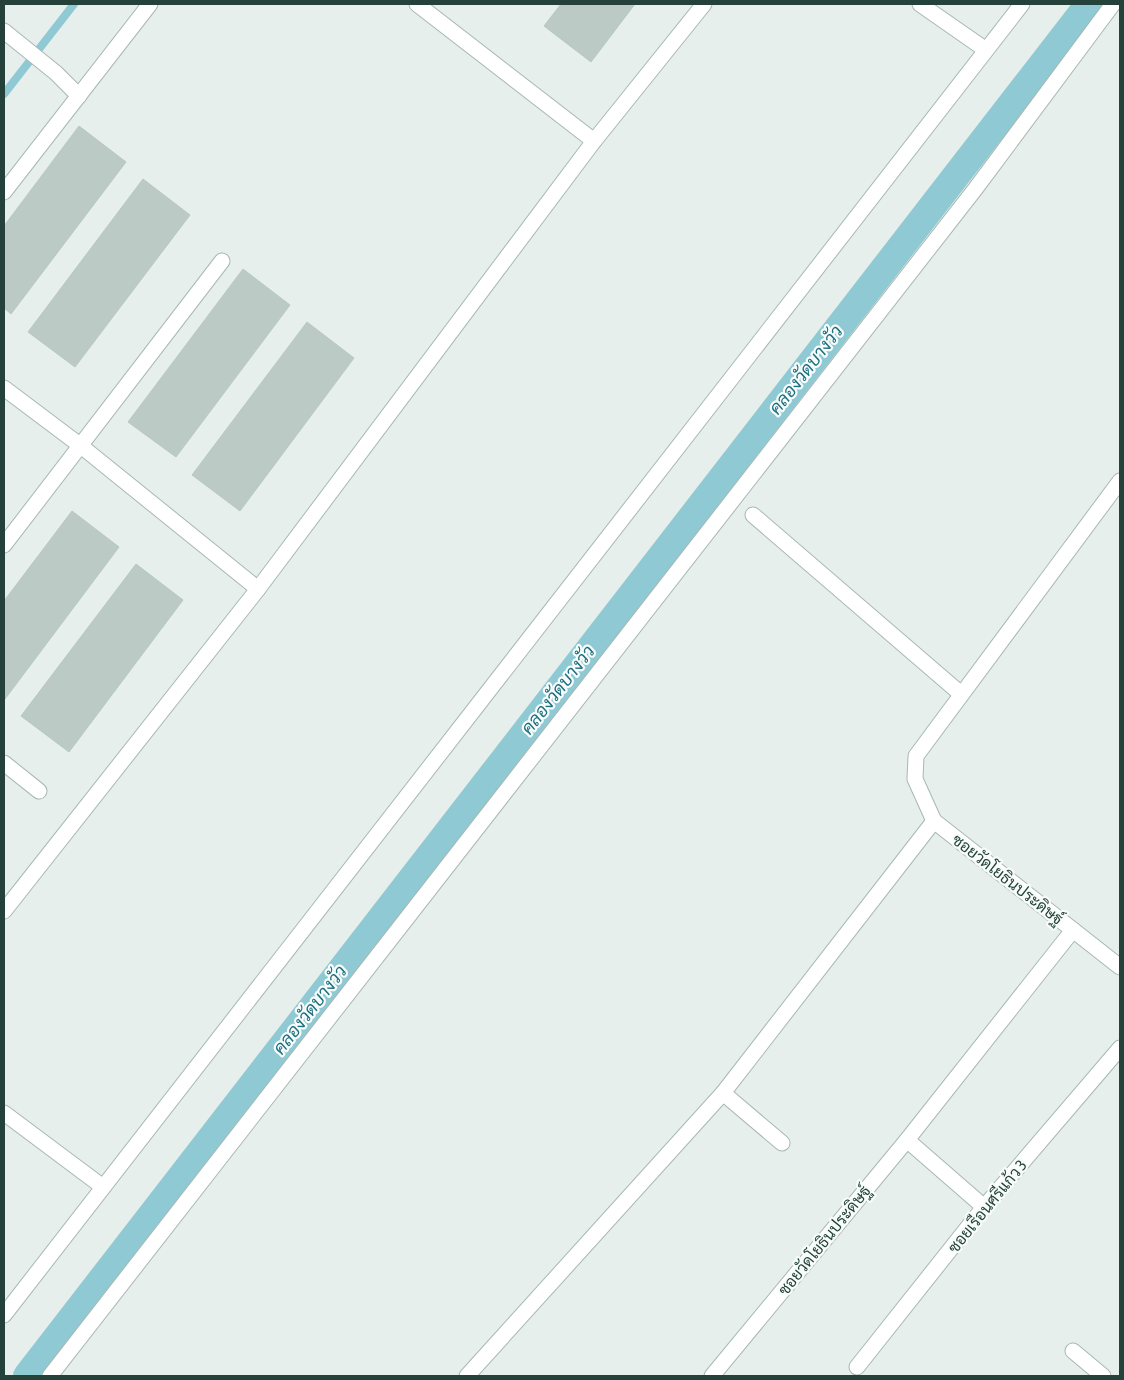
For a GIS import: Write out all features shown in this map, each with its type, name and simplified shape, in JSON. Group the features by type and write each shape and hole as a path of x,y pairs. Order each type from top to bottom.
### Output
{"street":[{"path":"4,192 150,4"},
{"path":"4,911 258,589 594,141 704,4"},
{"path":"920,4 986,50"},
{"path":"4,1315 1022,4"},
{"path":"50,1376 970,196 1113,4"},
{"path":"420,5 594,141"},
{"path":"4,31 56,73 79,96"},
{"path":"4,545 222,262"},
{"path":"4,388 81,446 258,589"},
{"name":"ซอยวัดโยธินประดิษฐ์","path":"712,1376 908,1140 1073,930 934,821 915,779 916,756 1120,481"},
{"path":"753,516 961,694"},
{"path":"4,763 39,791"},
{"path":"466,1376 723,1093 934,821"},
{"path":"1073,930 1120,967"},
{"name":"ซอยเรือนศรีแก้ว 3","path":"858,1367 984,1207 1120,1048"},
{"path":"723,1093 782,1143"},
{"path":"4,1113 103,1187"},
{"path":"908,1140 984,1207"},
{"path":"1073,1351 1103,1376"}],"building":[{"path":"561,4 635,4 591,62 544,26"},
{"path":"79,126 126,162 11,314 4,308 4,226"},
{"path":"143,179 190,215 75,367 28,332"},
{"path":"243,269 290,305 176,457 128,422"},
{"path":"307,322 354,358 240,511 192,475"},
{"path":"72,511 119,547 5,699 4,601"},
{"path":"136,564 183,600 69,752 21,716"}],"waterway":[{"path":"4,94 74,4"},
{"name":"คลองวัดบางวัว","path":"27,1376 1089,4"}]}
